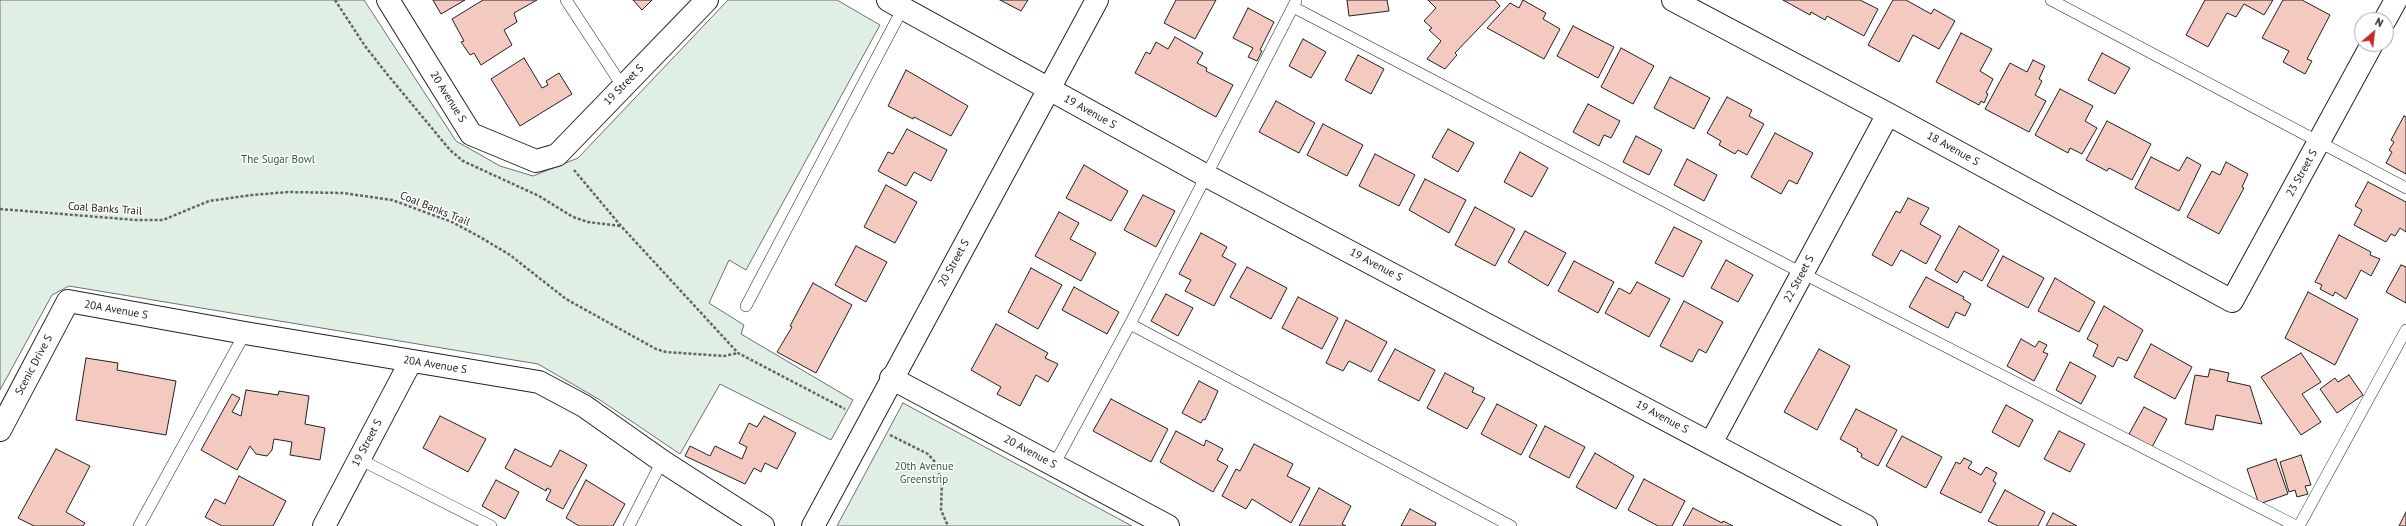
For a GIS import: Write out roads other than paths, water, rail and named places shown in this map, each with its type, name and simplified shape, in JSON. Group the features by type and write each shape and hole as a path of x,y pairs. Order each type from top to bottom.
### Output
{"street":[{"name":"20 Avenue S","path":"388,0 471,134 536,161"},
{"name":"19 Street S","path":"536,161 557,155 707,0"},
{"name":"20 Street S","path":"813,526 1097,0"},
{"name":"18 Avenue S","path":"1672,0 1888,114 2232,301"},
{"path":"2389,12 2396,0"},
{"name":"19 Avenue S","path":"899,3 1049,89 1205,175 1866,526"},
{"name":"23 Street S","path":"2232,301 2368,52"},
{"name":"22 Street S","path":"1710,443 1888,114"},
{"name":"20A Avenue S","path":"68,301 245,333 539,382 584,406 662,461 763,526"},
{"name":"Scenic Drive S","path":"0,430 68,301"},
{"name":"19 Street S","path":"324,526 411,361"},
{"name":"20 Avenue S","path":"892,378 1168,526"}],"lane":[{"path":"566,0 623,87"},
{"path":"2051,0 2406,188"},
{"path":"746,306 899,3"},
{"path":"1054,465 1130,324 1205,175 1295,3 1802,273 2296,526"},
{"path":"1130,324 1511,526"},
{"path":"2299,526 2406,330"},
{"path":"139,526 245,333"},
{"path":"359,459 491,526"},
{"path":"628,526 662,461"}],"park label":[{"name":"The Sugar Bowl","path":"278,160"},
{"name":"20th Avenue Greenstrip","path":"924,473"}]}
